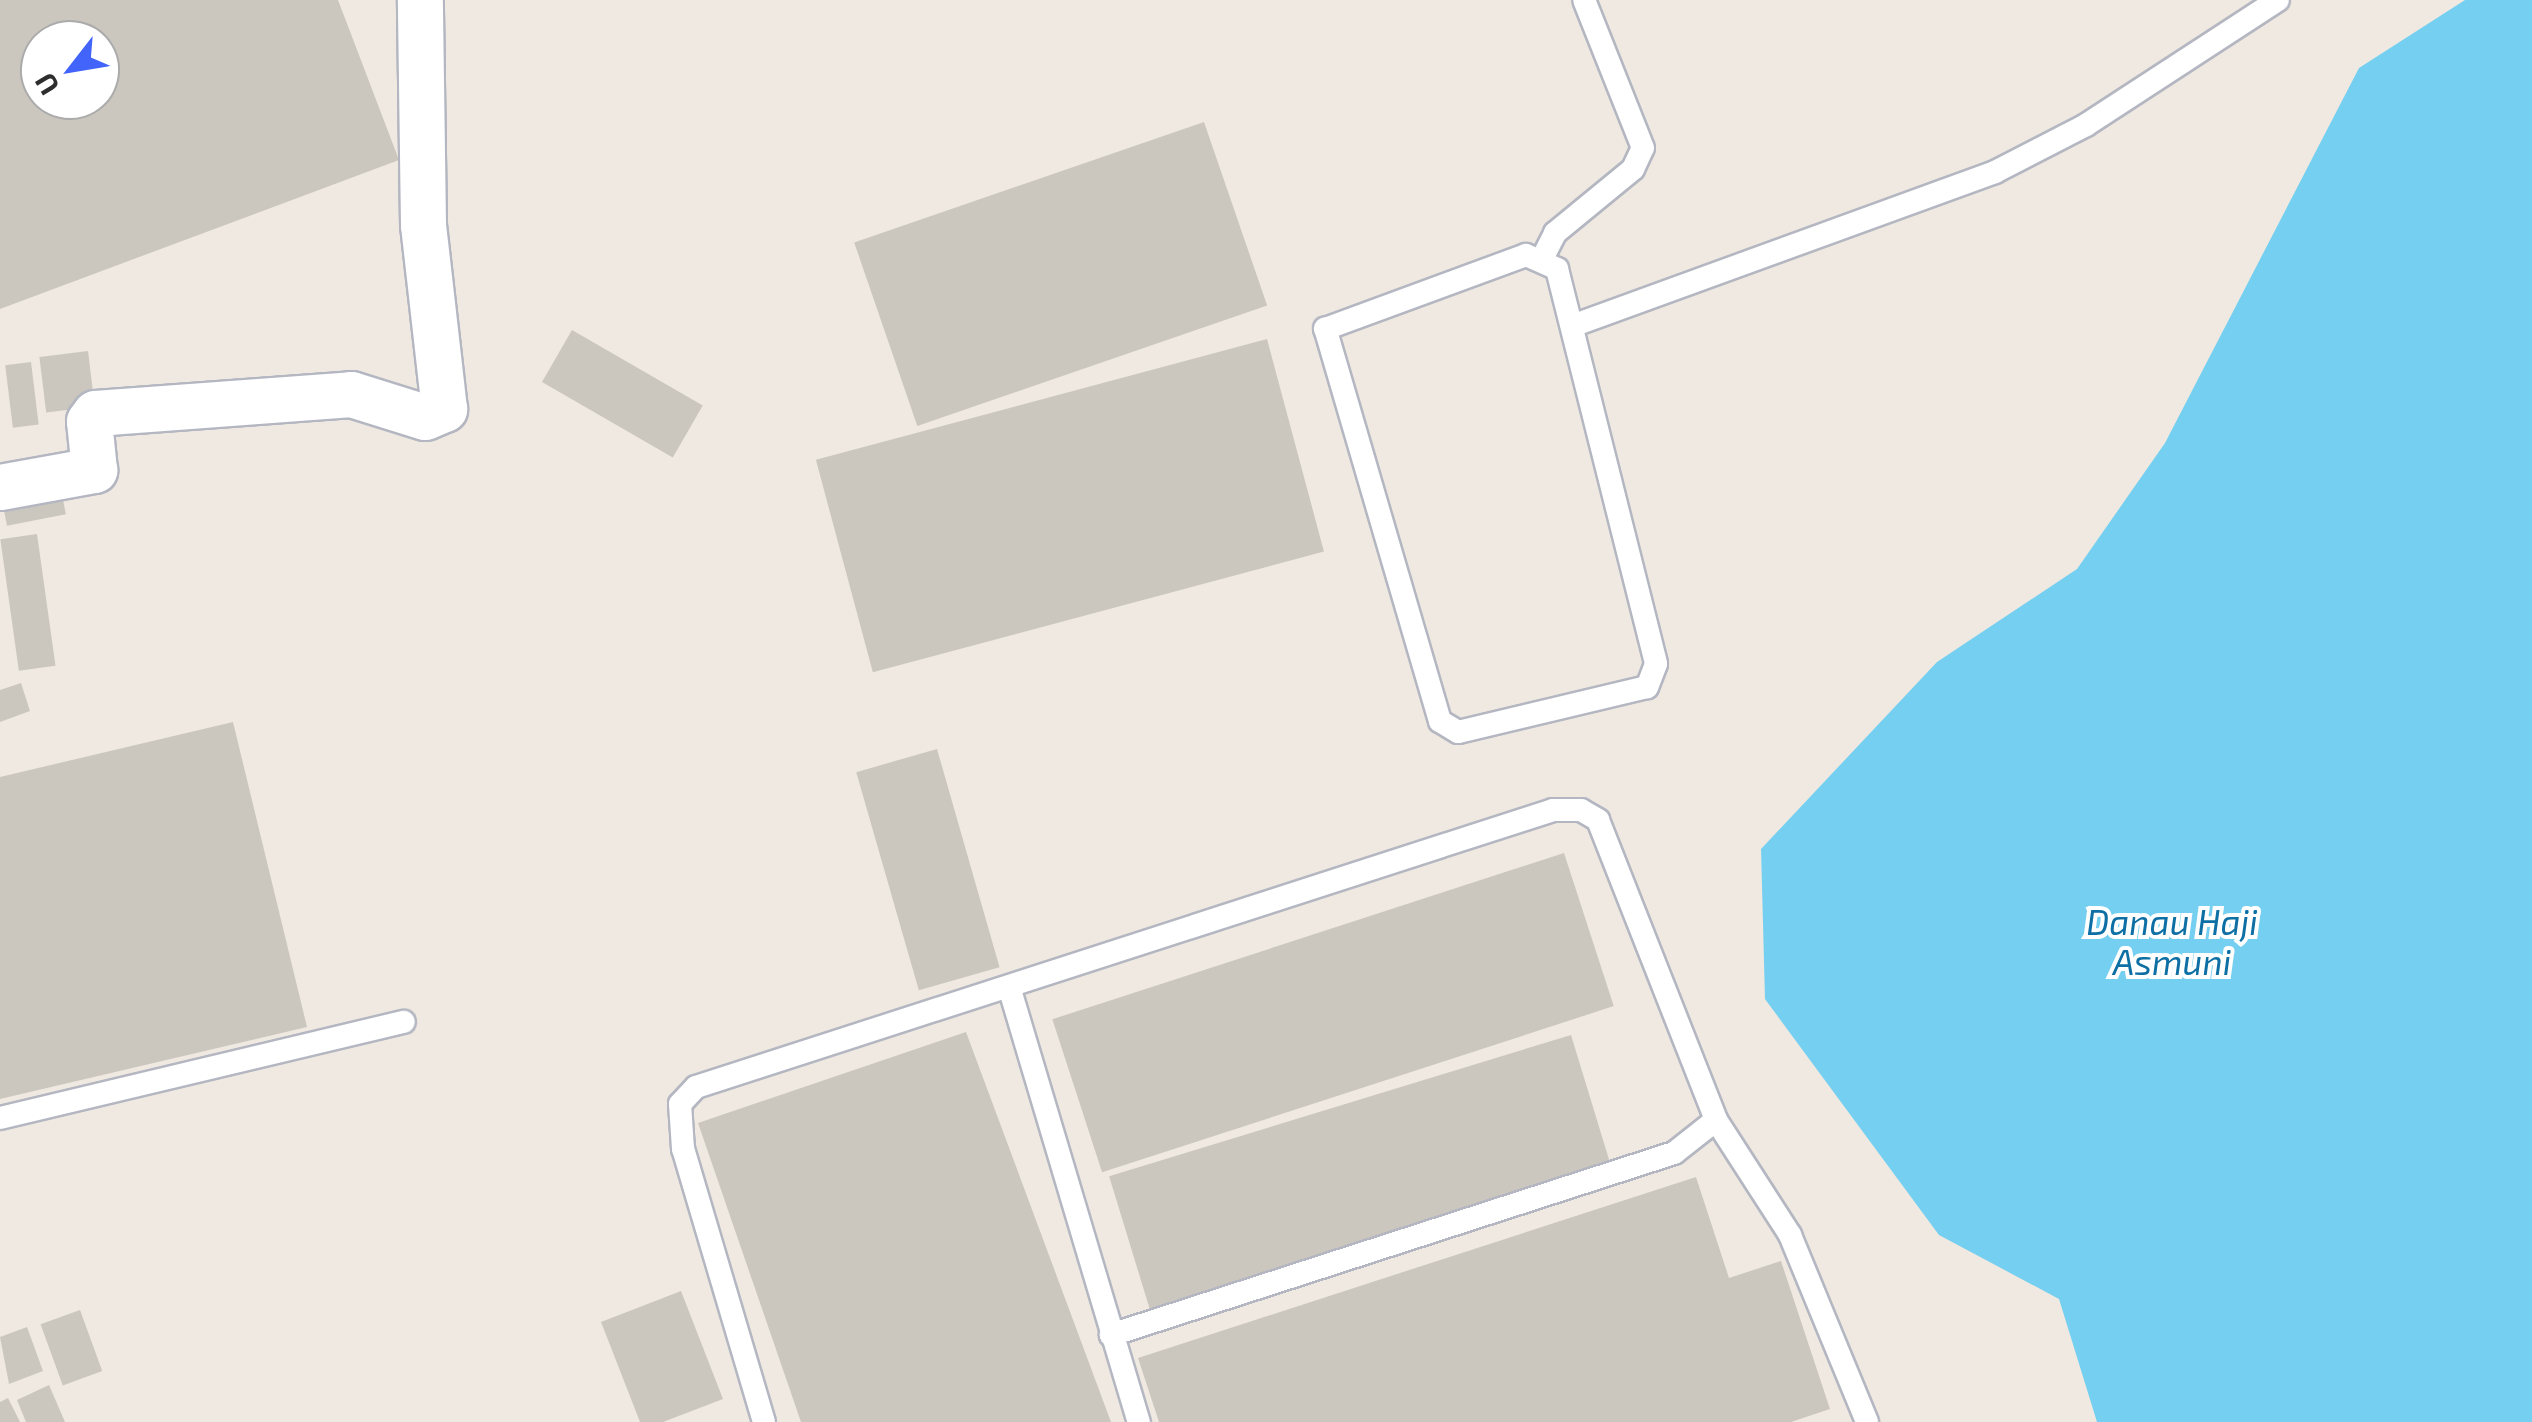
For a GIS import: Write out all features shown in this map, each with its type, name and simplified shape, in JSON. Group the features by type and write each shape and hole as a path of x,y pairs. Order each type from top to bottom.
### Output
{"street":[{"path":"0,487 94,470 90,422 95,413 351,394 424,417 444,409 424,225 420,0"}],"lane":[{"path":"1543,257 1555,233 1634,168 1643,148 1584,0"},
{"path":"1572,326 1995,172 2086,126 2278,0"},
{"path":"1526,254 1543,257 1557,269 1572,326 1656,664 1654,678 1647,687 1449,730 1440,721 1324,329 1526,254"},
{"path":"764,1422 683,1149 680,1104 696,1087 1010,990 1552,810 1581,810 1598,820 1716,1120 1790,1236 1867,1422"},
{"path":"1010,990 1139,1422"},
{"path":"0,1118 404,1022"},
{"path":"1112,1335 1674,1152 1716,1120"}],"water":[{"name":"Danau Haji Asmuni","path":"2465,0 2532,0 2532,1422 2097,1422 2059,1299 1939,1235 1765,999 1761,849 1937,662 2077,569 2165,443 2359,68"}],"building":[{"path":"0,0 338,0 399,160 0,309"},
{"path":"1204,122 1267,305 917,426 854,242"},
{"path":"572,330 703,405 673,457 542,382"},
{"path":"1267,339 1324,552 873,672 816,460"},
{"path":"88,351 95,407 46,413 39,357"},
{"path":"31,362 39,425 13,428 5,365"},
{"path":"59,479 66,514 7,526 0,490"},
{"path":"37,534 56,666 19,671 0,539"},
{"path":"21,683 30,711 0,722 0,690"},
{"path":"233,722 307,1027 0,1099 0,777"},
{"path":"937,749 1000,967 919,990 856,772"},
{"path":"1564,853 1614,1006 1102,1172 1052,1019"},
{"path":"966,1032 1111,1422 801,1422 698,1123"},
{"path":"1571,1035 1612,1169 1150,1310 1109,1176"},
{"path":"1696,1177 1729,1278 1781,1261 1830,1409 1791,1422 1159,1422 1138,1358"},
{"path":"681,1291 723,1399 663,1422 640,1422 601,1322"},
{"path":"80,1310 102,1371 63,1385 41,1324"},
{"path":"27,1327 43,1371 9,1384 0,1337"},
{"path":"49,1385 65,1422 26,1422 17,1400"},
{"path":"8,1398 20,1422 0,1422 0,1402"}]}
